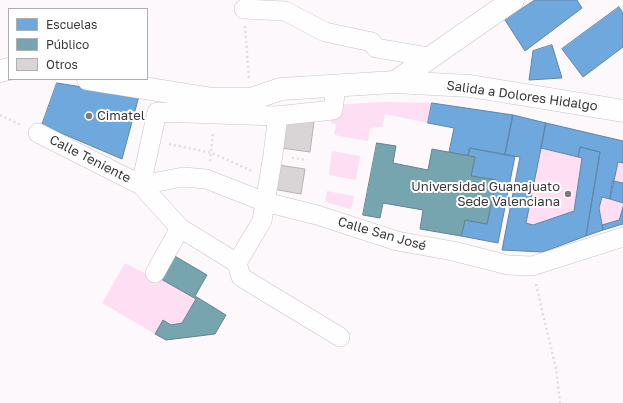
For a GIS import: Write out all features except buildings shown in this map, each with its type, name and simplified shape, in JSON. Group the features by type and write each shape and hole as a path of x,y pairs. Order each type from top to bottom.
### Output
{"main road":[{"path":"395,82 513,0"},
{"name":"Salida a Dolores Hidalgo","path":"94,80 213,99 251,99 281,89 395,82 470,86 623,111"}],"street":[{"path":"244,9 284,11 325,32 372,42 376,48 429,57"},
{"path":"336,86 333,110 276,116 158,112 141,185 180,228 236,263 241,277 340,338"},
{"path":"236,263 262,221 272,164 277,123 276,116"},
{"name":"Calle Teniente","path":"38,132 141,185"},
{"name":"Calle San José","path":"141,185 183,177 206,179 265,202 317,215 397,241 453,251 508,265 532,266 623,237"},
{"path":"155,273 180,228"}],"path":[{"path":"244,9 251,99"},
{"path":"206,179 212,153 214,114"},
{"path":"0,115 38,132"},
{"path":"151,141 212,153 248,168 255,174 272,164"},
{"path":"532,266 556,369 560,403"}],"shaded area":[{"path":"383,102 432,103 428,123 385,114 382,127 370,128 368,141 334,135 336,124 331,123 334,105"},
{"path":"541,148 582,158 574,211 533,225 526,223"},
{"path":"332,151 360,156 356,180 329,175"},
{"path":"618,162 623,163 623,183 613,181"},
{"path":"327,191 354,196 351,209 325,202"},
{"path":"602,197 623,203 619,220 602,225 599,208"},
{"path":"125,263 152,277 154,275 196,299 182,323 171,325 163,320 155,334 102,303"}],"place":[{"name":"Cimatel","path":"89,116"},
{"name":"Universidad Guanajuato Sede Valenciana","path":"568,194"}]}
